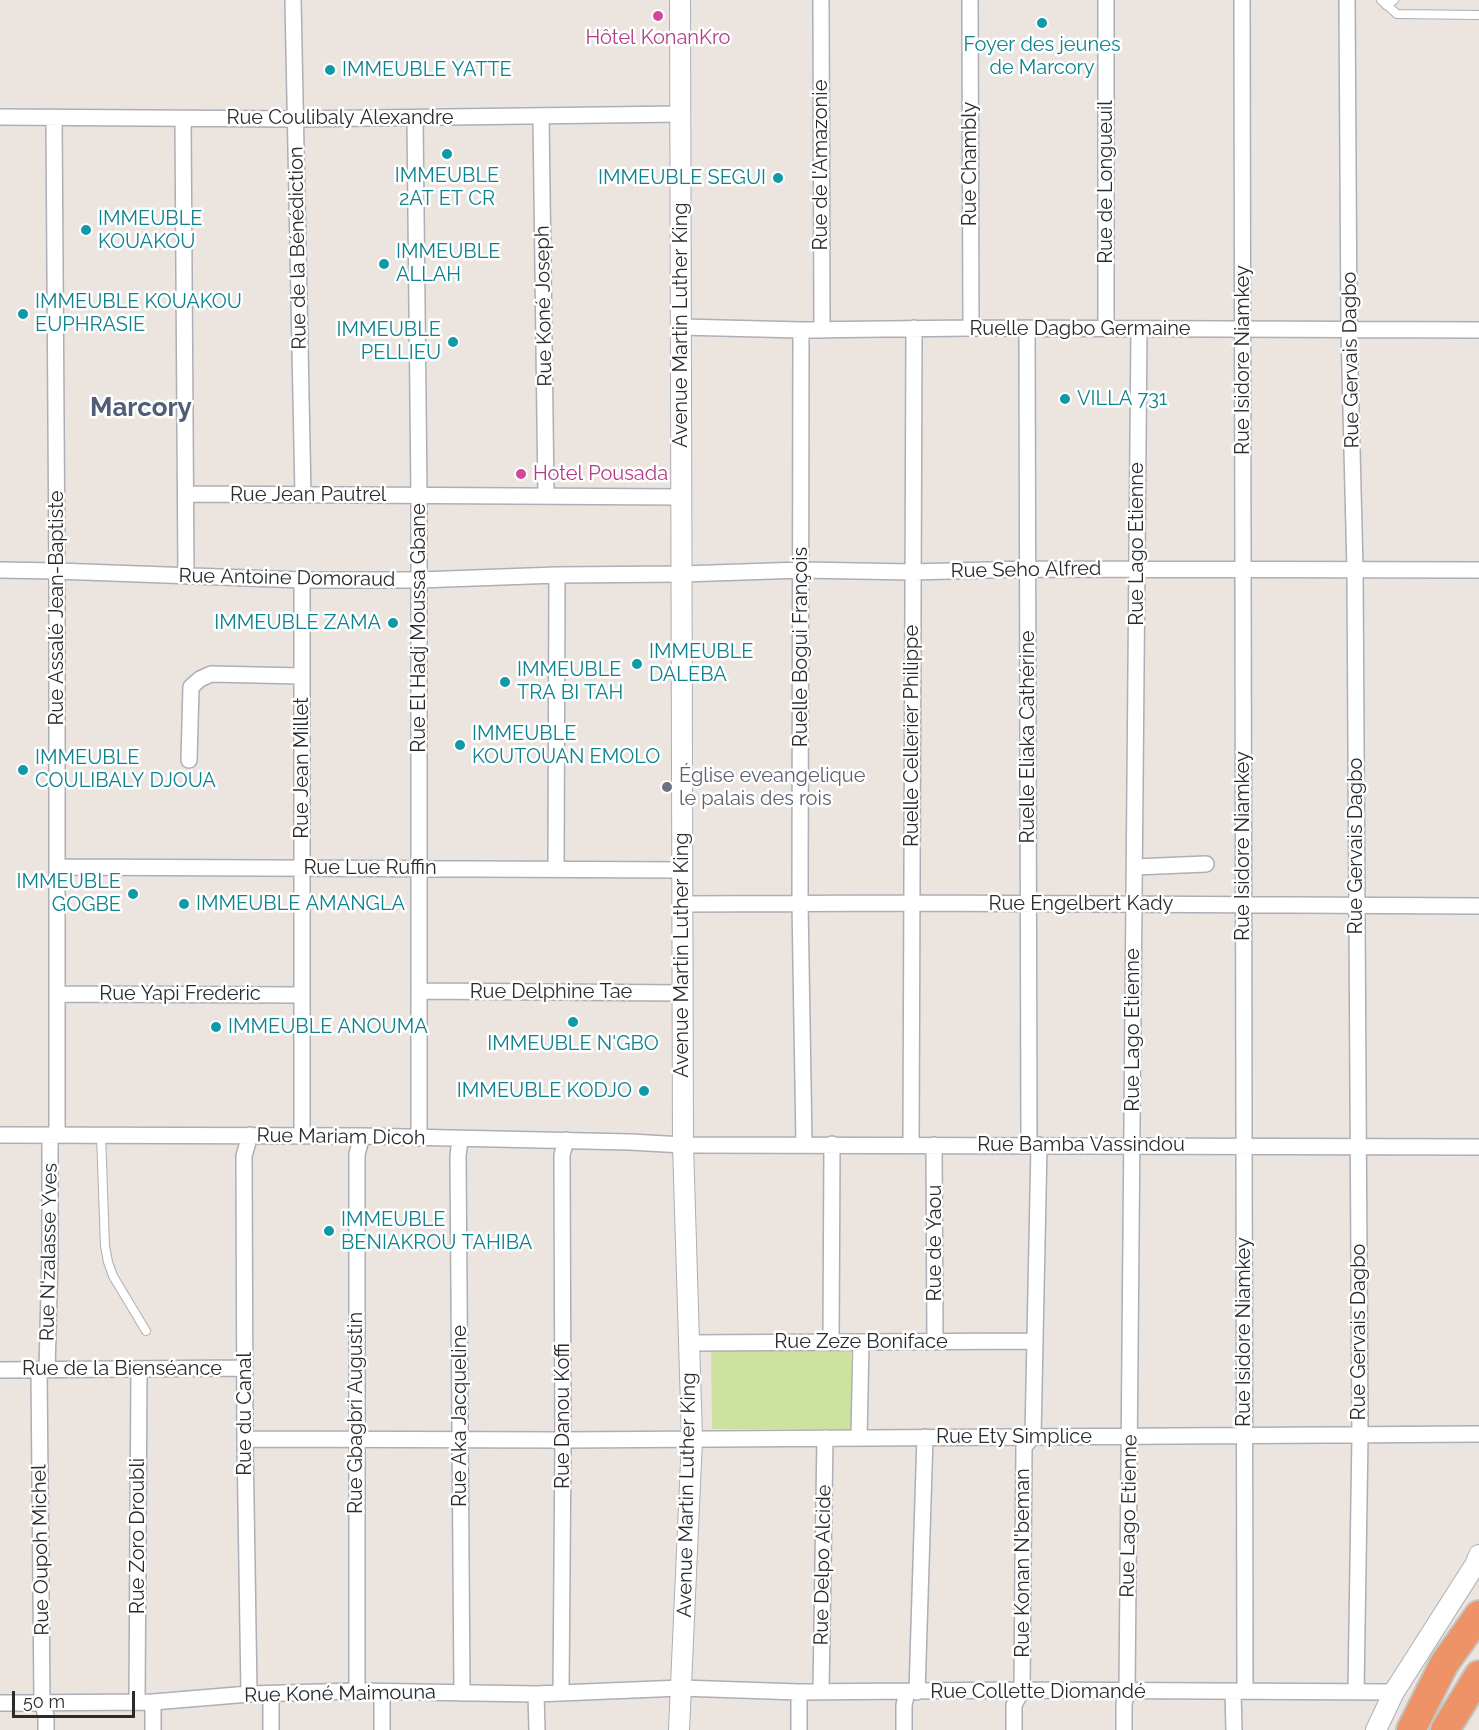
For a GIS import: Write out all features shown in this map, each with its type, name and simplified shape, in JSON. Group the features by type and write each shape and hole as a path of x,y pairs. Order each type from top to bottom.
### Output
{"highway":[{"path":"1411,1730 1443,1664 1479,1615"},
{"path":"1445,1730 1479,1675"}],"street":[{"name":"Rue de la Bénédiction","path":"293,0 303,495"},
{"name":"Avenue Martin Luther King","path":"679,1730 692,1439 683,1145 680,0"},
{"name":"Rue de l'Amazonie","path":"821,0 822,330"},
{"name":"Rue Chambly","path":"970,0 971,328"},
{"name":"Rue de Longueuil","path":"1106,0 1106,329"},
{"name":"Rue Isidore Niamkey","path":"1234,1730 1239,1691 1244,1435 1242,0"},
{"name":"Rue Gervais Dagbo","path":"1347,0 1349,329 1355,570 1360,1435 1356,1692"},
{"name":"Rue Coulibaly Alexandre","path":"0,117 295,119 680,114"},
{"name":"Rue Koné Joseph","path":"541,116 546,496"},
{"name":"Rue Assalé Jean-Baptiste","path":"54,118 57,571 57,994 54,1135"},
{"name":"Rue El Hadj Moussa Gbane","path":"416,118 419,495 419,1137"},
{"path":"183,119 186,576"},
{"name":"Ruelle Dagbo Germaine","path":"681,327 801,330 1027,328 1479,330"},
{"name":"Ruelle Cellerier Philippe","path":"911,1144 914,328"},
{"name":"Ruelle Eliaka Cathérine","path":"1027,328 1028,904 1034,1145"},
{"name":"Rue Lago Etienne","path":"1124,1730 1124,1704 1127,1691 1130,1436 1139,329"},
{"name":"Ruelle Bogui François","path":"801,330 800,903 804,1144"},
{"name":"Rue Jean Pautrel","path":"186,494 681,497"},
{"name":"Rue Seho Alfred","path":"682,574 802,570 912,572 1027,569 1479,570"},
{"name":"Rue Antoine Domoraud","path":"0,570 302,580 419,580 557,575 682,574"},
{"path":"556,869 557,575"},
{"name":"Rue Jean Millet","path":"302,580 302,1136"},
{"path":"189,760 191,687 200,679 211,674 302,676"},
{"path":"1135,867 1206,864"},
{"name":"Rue Lue Ruffin","path":"57,867 682,870"},
{"name":"Rue Engelbert Kady","path":"683,904 1479,906"},
{"name":"Rue Delphine Tae","path":"419,991 683,993"},
{"name":"Rue Yapi Frederic","path":"57,994 302,995"},
{"name":"Rue Mariam Dicoh","path":"0,1135 362,1136 683,1145"},
{"name":"Rue N'zalasse Yves","path":"43,1370 54,1135"},
{"name":"Rue du Canal","path":"249,1694 244,1156 250,1135"},
{"name":"Rue Gbagbri Augustin","path":"357,1691 357,1154 362,1136"},
{"name":"Rue Aka Jacqueline","path":"460,1139 458,1156 462,1693"},
{"name":"Rue Danou Koffi","path":"561,1693 562,1155 566,1140"},
{"path":"831,1342 832,1144"},
{"name":"Rue Bamba Vassindou","path":"683,1145 1479,1147"},
{"name":"Rue de Yaou","path":"934,1145 935,1342"},
{"name":"Rue Konan N'beman","path":"1014,1730 1014,1705 1022,1690 1024,1448 1033,1436 1034,1145"},
{"name":"Rue Zeze Boniface","path":"689,1343 1034,1341"},
{"path":"859,1438 861,1342"},
{"name":"Rue de la Bienséance","path":"0,1370 245,1368"},
{"name":"Rue Oupoh Michel","path":"43,1370 42,1702 46,1716 46,1730"},
{"name":"Rue Zoro Droubli","path":"137,1701 139,1370"},
{"name":"Rue Ety Simplice","path":"245,1439 563,1440 1479,1434"},
{"path":"904,1730 904,1705 912,1692 925,1437"},
{"name":"Rue Delpo Alcide","path":"821,1691 825,1438"},
{"path":"1376,1730 1394,1692 1475,1565 1479,1555"},
{"name":"Rue Koné Maimouna","path":"0,1703 153,1702 249,1694 357,1691 536,1694 681,1688"},
{"name":"Rue Collette Diomandé","path":"681,1688 799,1692 1022,1690 1394,1692"},
{"path":"382,1692 382,1730"},
{"path":"799,1692 799,1730"},
{"path":"271,1694 271,1730"},
{"path":"536,1694 537,1730"},
{"path":"153,1702 153,1730"}],"lane":[{"path":"1384,3 1394,0"},
{"path":"1384,3 1397,14 1479,15"},
{"path":"101,1135 105,1246 108,1262 113,1276 146,1330"}],"green space":[{"path":"711,1350 851,1350 852,1429 712,1429"}],"place":[{"name":"Hôtel KonanKro","path":"658,16"},
{"name":"Foyer des jeunes de Marcory","path":"1042,23"},
{"name":"IMMEUBLE YATTE","path":"330,70"},
{"name":"IMMEUBLE 2AT ET CR","path":"447,154"},
{"name":"IMMEUBLE SEGUI","path":"778,178"},
{"name":"IMMEUBLE KOUAKOU","path":"86,230"},
{"name":"IMMEUBLE ALLAH","path":"384,264"},
{"name":"IMMEUBLE KOUAKOU EUPHRASIE","path":"23,314"},
{"name":"IMMEUBLE PELLIEU","path":"453,342"},
{"name":"VILLA 731","path":"1065,399"},
{"name":"Hotel Pousada","path":"521,474"},
{"name":"IMMEUBLE ZAMA","path":"393,623"},
{"name":"IMMEUBLE DALEBA","path":"637,664"},
{"name":"IMMEUBLE TRA BI TAH","path":"505,682"},
{"name":"IMMEUBLE KOUTOUAN EMOLO","path":"460,745"},
{"name":"IMMEUBLE COULIBALY DJOUA","path":"23,770"},
{"name":"Église eveangelique le palais des rois","path":"667,787"},
{"name":"IMMEUBLE GOGBE","path":"133,894"},
{"name":"IMMEUBLE AMANGLA","path":"184,904"},
{"name":"IMMEUBLE N'GBO","path":"573,1022"},
{"name":"IMMEUBLE ANOUMA","path":"216,1027"},
{"name":"IMMEUBLE KODJO","path":"644,1091"},
{"name":"IMMEUBLE BENIAKROU TAHIBA","path":"329,1231"}],"district":[{"name":"Marcory","path":"141,408"}]}
